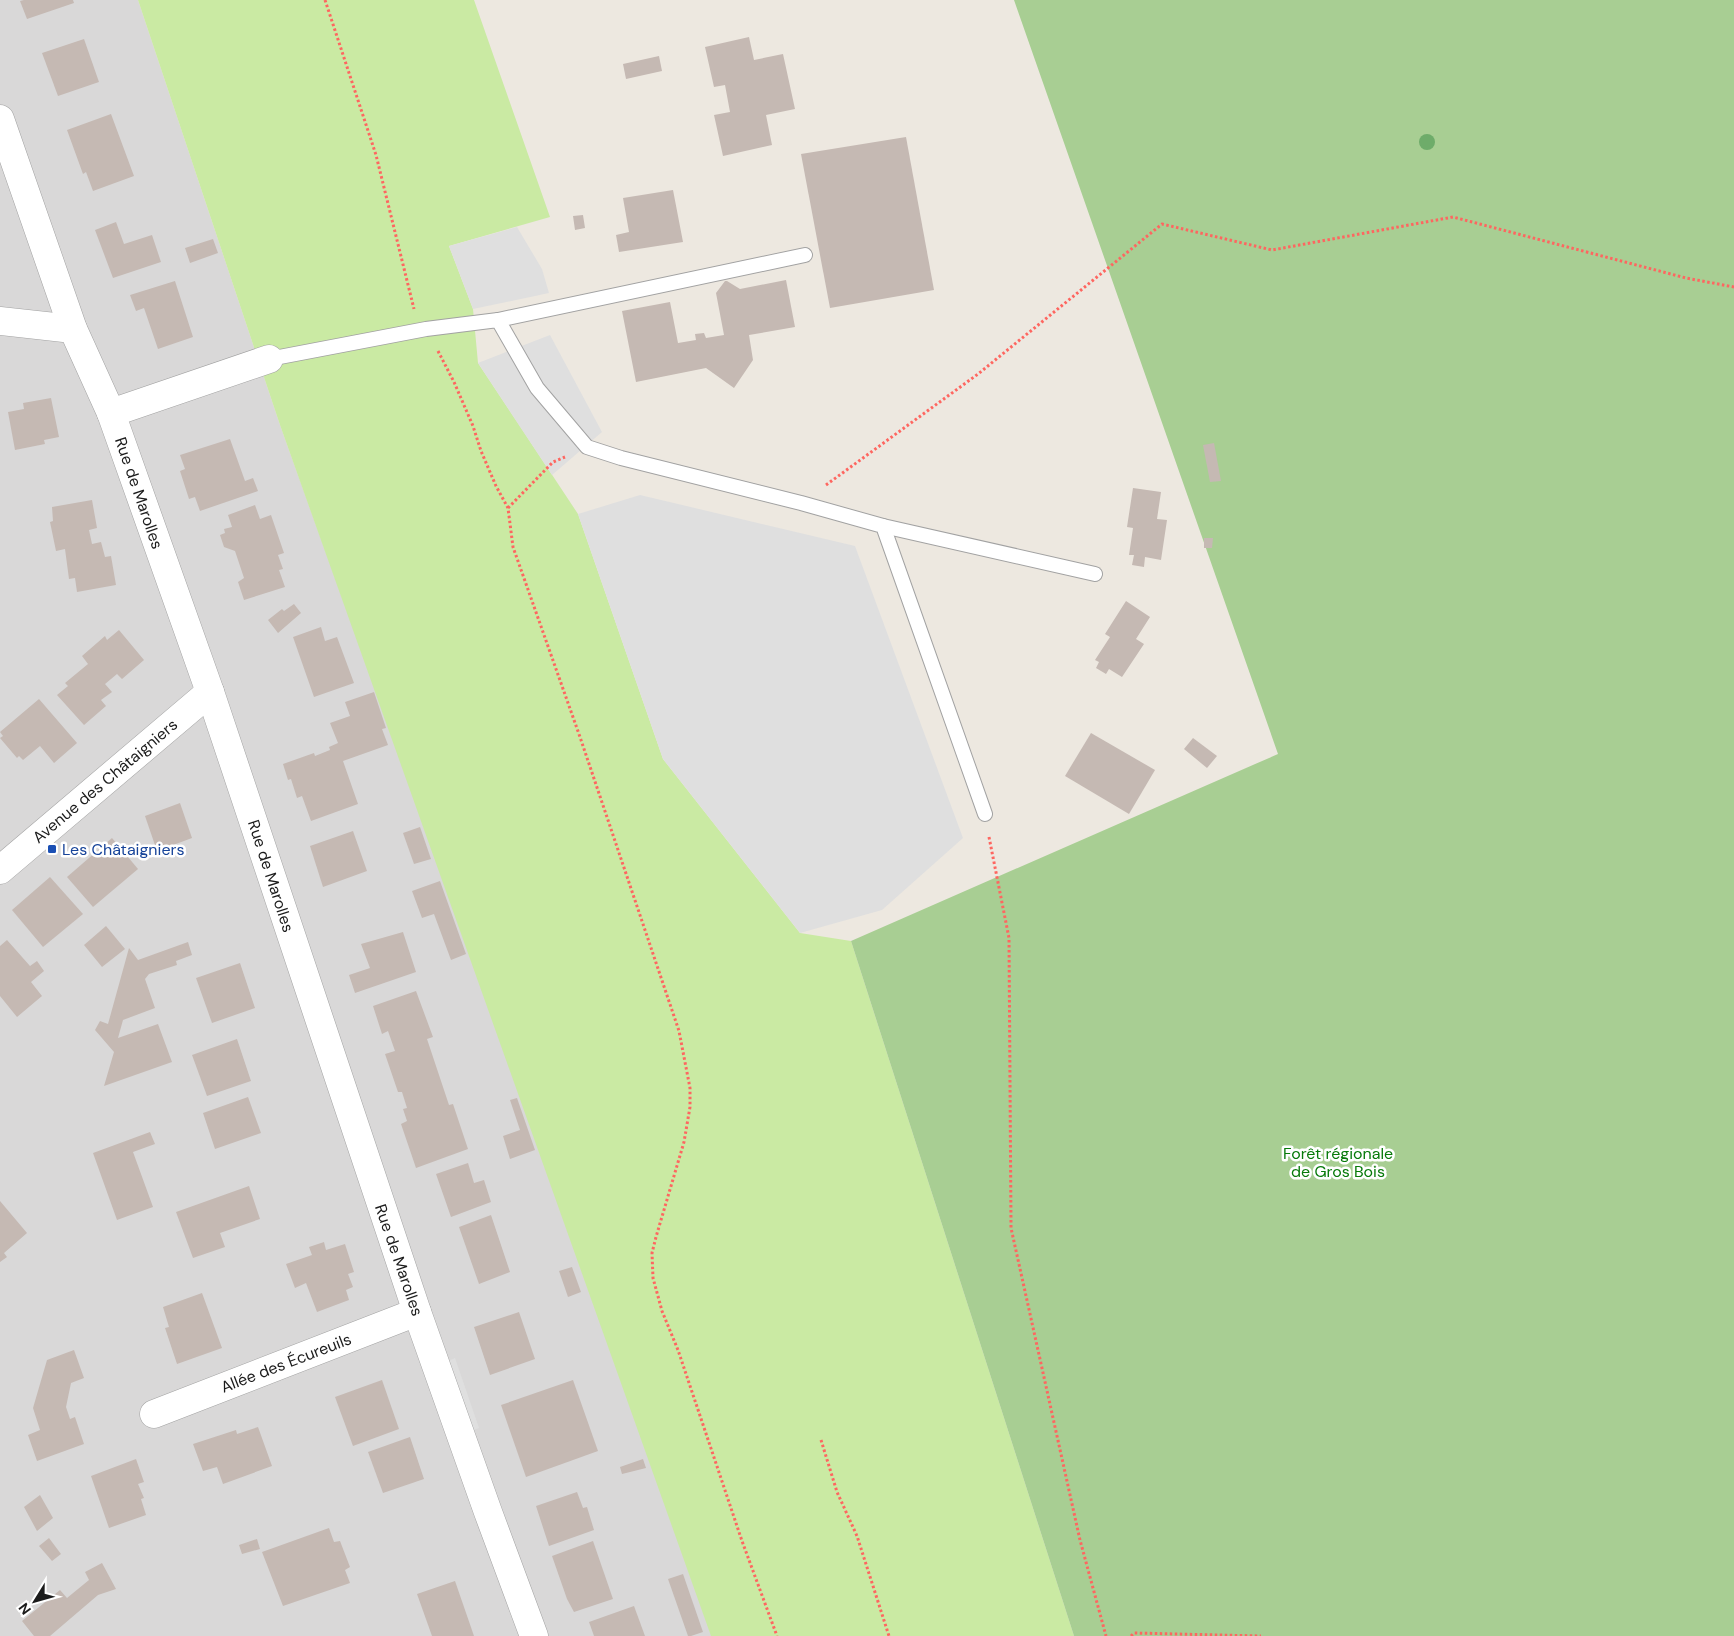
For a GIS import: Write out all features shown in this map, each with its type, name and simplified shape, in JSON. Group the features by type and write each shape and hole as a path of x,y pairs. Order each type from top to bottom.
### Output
{"street":[{"name":"Rue de Marolles","path":"0,119 73,329 111,412 210,692 417,1312 534,1636"},
{"path":"0,320 73,329"},
{"path":"111,412 270,359"},
{"name":"Avenue des Châtaigniers","path":"0,870 210,692"},
{"name":"Allée des Écureuils","path":"154,1414 417,1312"}],"lane":[{"path":"270,359 426,329 498,320 805,255"},
{"path":"498,320 536,388 587,447 883,526 1095,574"},
{"path":"883,526 985,814"}],"path":[{"path":"324,0 376,155 416,315 426,329 454,382 473,426 486,465 508,508 513,546 580,737 678,1031 690,1088 690,1107 682,1149 652,1254 653,1278 662,1311 678,1350 742,1541 777,1636"},
{"path":"801,503 978,374 1162,224 1272,250 1453,217 1686,278 1734,287"},
{"path":"508,508 553,462 587,447"},
{"path":"985,814 1009,938 1011,1228 1080,1540 1106,1636"},
{"path":"821,1440 838,1492 857,1536 888,1636"},
{"path":"1131,1636 1134,1632 1261,1636"}],"shaded area":[{"path":"0,0 138,0 280,425 716,1636 0,1636"},
{"path":"517,227 542,269 549,293 473,309 449,246"},
{"path":"550,335 602,432 552,475 478,363"},
{"path":"640,495 855,546 963,838 882,910 800,933 663,759 578,514"},
{"path":"455,1358 479,1428 470,1431 446,1362"}],"green space":[{"path":"138,0 474,0 550,217 449,246 473,309 478,363 578,514 663,759 800,933 851,941 1074,1636 711,1636 280,425"},
{"name":"Forêt régionale de Gros Bois","path":"1014,0 1734,0 1734,1636 1074,1636 851,941 1278,754"}],"building":[{"path":"73,0 74,3 27,19 20,1"},
{"path":"749,37 754,60 783,54 795,109 766,115 772,145 723,156 714,115 730,112 725,85 714,87 705,47"},
{"path":"84,39 99,82 58,96 42,53"},
{"path":"659,56 662,71 626,79 623,64"},
{"path":"111,114 134,176 93,191 86,172 83,174 67,130"},
{"path":"906,137 934,290 830,308 801,154"},
{"path":"673,190 683,242 619,252 616,235 629,232 623,198"},
{"path":"583,215 585,228 575,230 573,216"},
{"path":"116,222 124,244 152,235 161,262 113,278 95,230"},
{"path":"213,239 218,253 190,263 185,248"},
{"path":"786,280 795,327 749,335 753,360 734,388 706,368 636,382 622,311 670,302 678,343 696,340 695,334 704,333 706,338 724,335 716,293 725,281 740,289"},
{"path":"175,281 193,337 158,349 144,308 136,311 130,295"},
{"path":"51,398 59,437 44,440 45,444 15,450 8,412 24,409 23,403"},
{"path":"230,439 245,481 253,478 258,491 200,511 195,497 189,499 180,471 185,469 180,455"},
{"path":"1214,443 1221,481 1210,482 1203,445"},
{"path":"1133,488 1161,492 1157,519 1167,520 1161,560 1145,557 1144,567 1132,565 1134,555 1129,555 1133,528 1127,527"},
{"path":"92,500 97,528 89,530 92,544 101,542 105,557 111,556 116,585 77,592 75,578 69,579 65,549 56,551 50,522 53,521 52,507"},
{"path":"255,505 260,519 271,515 284,553 278,555 283,569 279,570 285,587 244,600 238,582 244,578 235,551 224,547 220,535 225,533 224,529 232,527 228,515"},
{"path":"1204,538 1213,538 1212,548 1204,548"},
{"path":"1126,601 1150,617 1136,639 1144,644 1122,677 1109,669 1106,674 1096,668 1099,662 1095,660 1110,637 1105,634"},
{"path":"294,604 301,613 278,633 268,620 282,609 284,611"},
{"path":"321,627 325,641 337,637 354,683 314,697 293,637"},
{"path":"119,630 144,660 122,679 117,674 105,684 112,692 101,700 106,706 84,725 57,695 68,686 65,683 88,664 82,656 105,636 107,640"},
{"path":"374,692 386,728 382,729 388,745 343,761 358,804 311,821 302,796 297,798 291,779 288,780 283,764 314,753 315,756 330,750 329,747 338,743 330,723 350,716 345,702"},
{"path":"39,699 77,743 54,763 40,746 23,760 19,756 17,758 0,738 3,736 0,732"},
{"path":"1091,733 1155,770 1129,814 1065,776"},
{"path":"1193,738 1217,756 1207,768 1184,749"},
{"path":"180,803 192,838 157,851 145,816"},
{"path":"420,827 431,859 414,864 403,833"},
{"path":"353,831 367,871 323,887 310,846"},
{"path":"112,838 138,869 93,907 67,877"},
{"path":"50,877 83,914 43,947 12,910"},
{"path":"440,881 466,954 451,960 434,914 422,918 412,891"},
{"path":"106,926 125,949 102,967 84,945"},
{"path":"403,932 416,972 355,993 349,975 370,968 361,944"},
{"path":"7,940 30,966 37,961 44,971 31,982 42,996 17,1017 0,996 0,946"},
{"path":"188,942 192,955 176,961 177,965 149,974 145,979 155,1008 123,1020 118,1038 158,1024 172,1062 104,1086 114,1052 95,1030 100,1021 108,1024 129,948 138,960"},
{"path":"240,963 255,1008 212,1023 196,978"},
{"path":"416,991 433,1037 427,1039 449,1105 453,1104 468,1149 416,1168 401,1124 407,1121 403,1109 407,1108 402,1092 398,1092 385,1054 395,1051 388,1031 382,1034 373,1006"},
{"path":"237,1039 251,1081 207,1096 192,1055"},
{"path":"248,1097 261,1133 215,1149 203,1113"},
{"path":"517,1098 535,1150 510,1159 503,1136 520,1130 510,1100"},
{"path":"150,1132 155,1144 133,1152 153,1207 117,1220 93,1153"},
{"path":"468,1163 474,1183 484,1180 491,1202 451,1217 436,1174"},
{"path":"249,1186 260,1219 220,1233 225,1247 193,1258 176,1212"},
{"path":"0,1201 27,1233 4,1253 7,1257 0,1262"},
{"path":"491,1215 510,1272 479,1284 459,1227"},
{"path":"324,1242 326,1250 345,1244 354,1272 348,1274 353,1287 346,1290 349,1300 317,1312 306,1283 295,1288 286,1264 312,1255 309,1247"},
{"path":"572,1267 581,1292 568,1297 559,1271"},
{"path":"202,1293 222,1348 177,1364 165,1328 169,1327 163,1307"},
{"path":"519,1312 535,1359 490,1375 474,1327"},
{"path":"74,1350 84,1378 71,1383 66,1407 70,1419 75,1417 84,1444 37,1461 28,1435 40,1430 33,1408 47,1360"},
{"path":"382,1380 399,1429 353,1446 335,1397"},
{"path":"573,1380 598,1451 526,1477 501,1405"},
{"path":"258,1427 272,1466 223,1484 217,1467 203,1471 193,1444 236,1430 237,1434"},
{"path":"410,1437 424,1479 383,1493 368,1452"},
{"path":"136,1459 144,1482 138,1484 144,1498 141,1499 146,1515 109,1528 91,1476"},
{"path":"643,1459 646,1468 622,1474 620,1467"},
{"path":"577,1492 583,1508 587,1507 594,1530 549,1546 536,1506"},
{"path":"40,1495 53,1518 37,1531 24,1507"},
{"path":"329,1528 334,1542 340,1541 350,1567 345,1570 350,1583 283,1606 262,1552"},
{"path":"49,1538 61,1554 52,1561 39,1546"},
{"path":"257,1539 260,1549 242,1554 239,1545"},
{"path":"593,1541 613,1599 574,1612 567,1599 552,1556"},
{"path":"102,1563 116,1589 98,1595 50,1636 34,1636 22,1621 60,1590 67,1598 89,1580 85,1572"},
{"path":"683,1574 703,1632 691,1636 688,1636 668,1579"},
{"path":"455,1581 474,1636 432,1636 417,1594"},
{"path":"634,1606 645,1636 594,1636 589,1622"}],"place":[{"name":"Les Châtaigniers","path":"52,849"}]}
